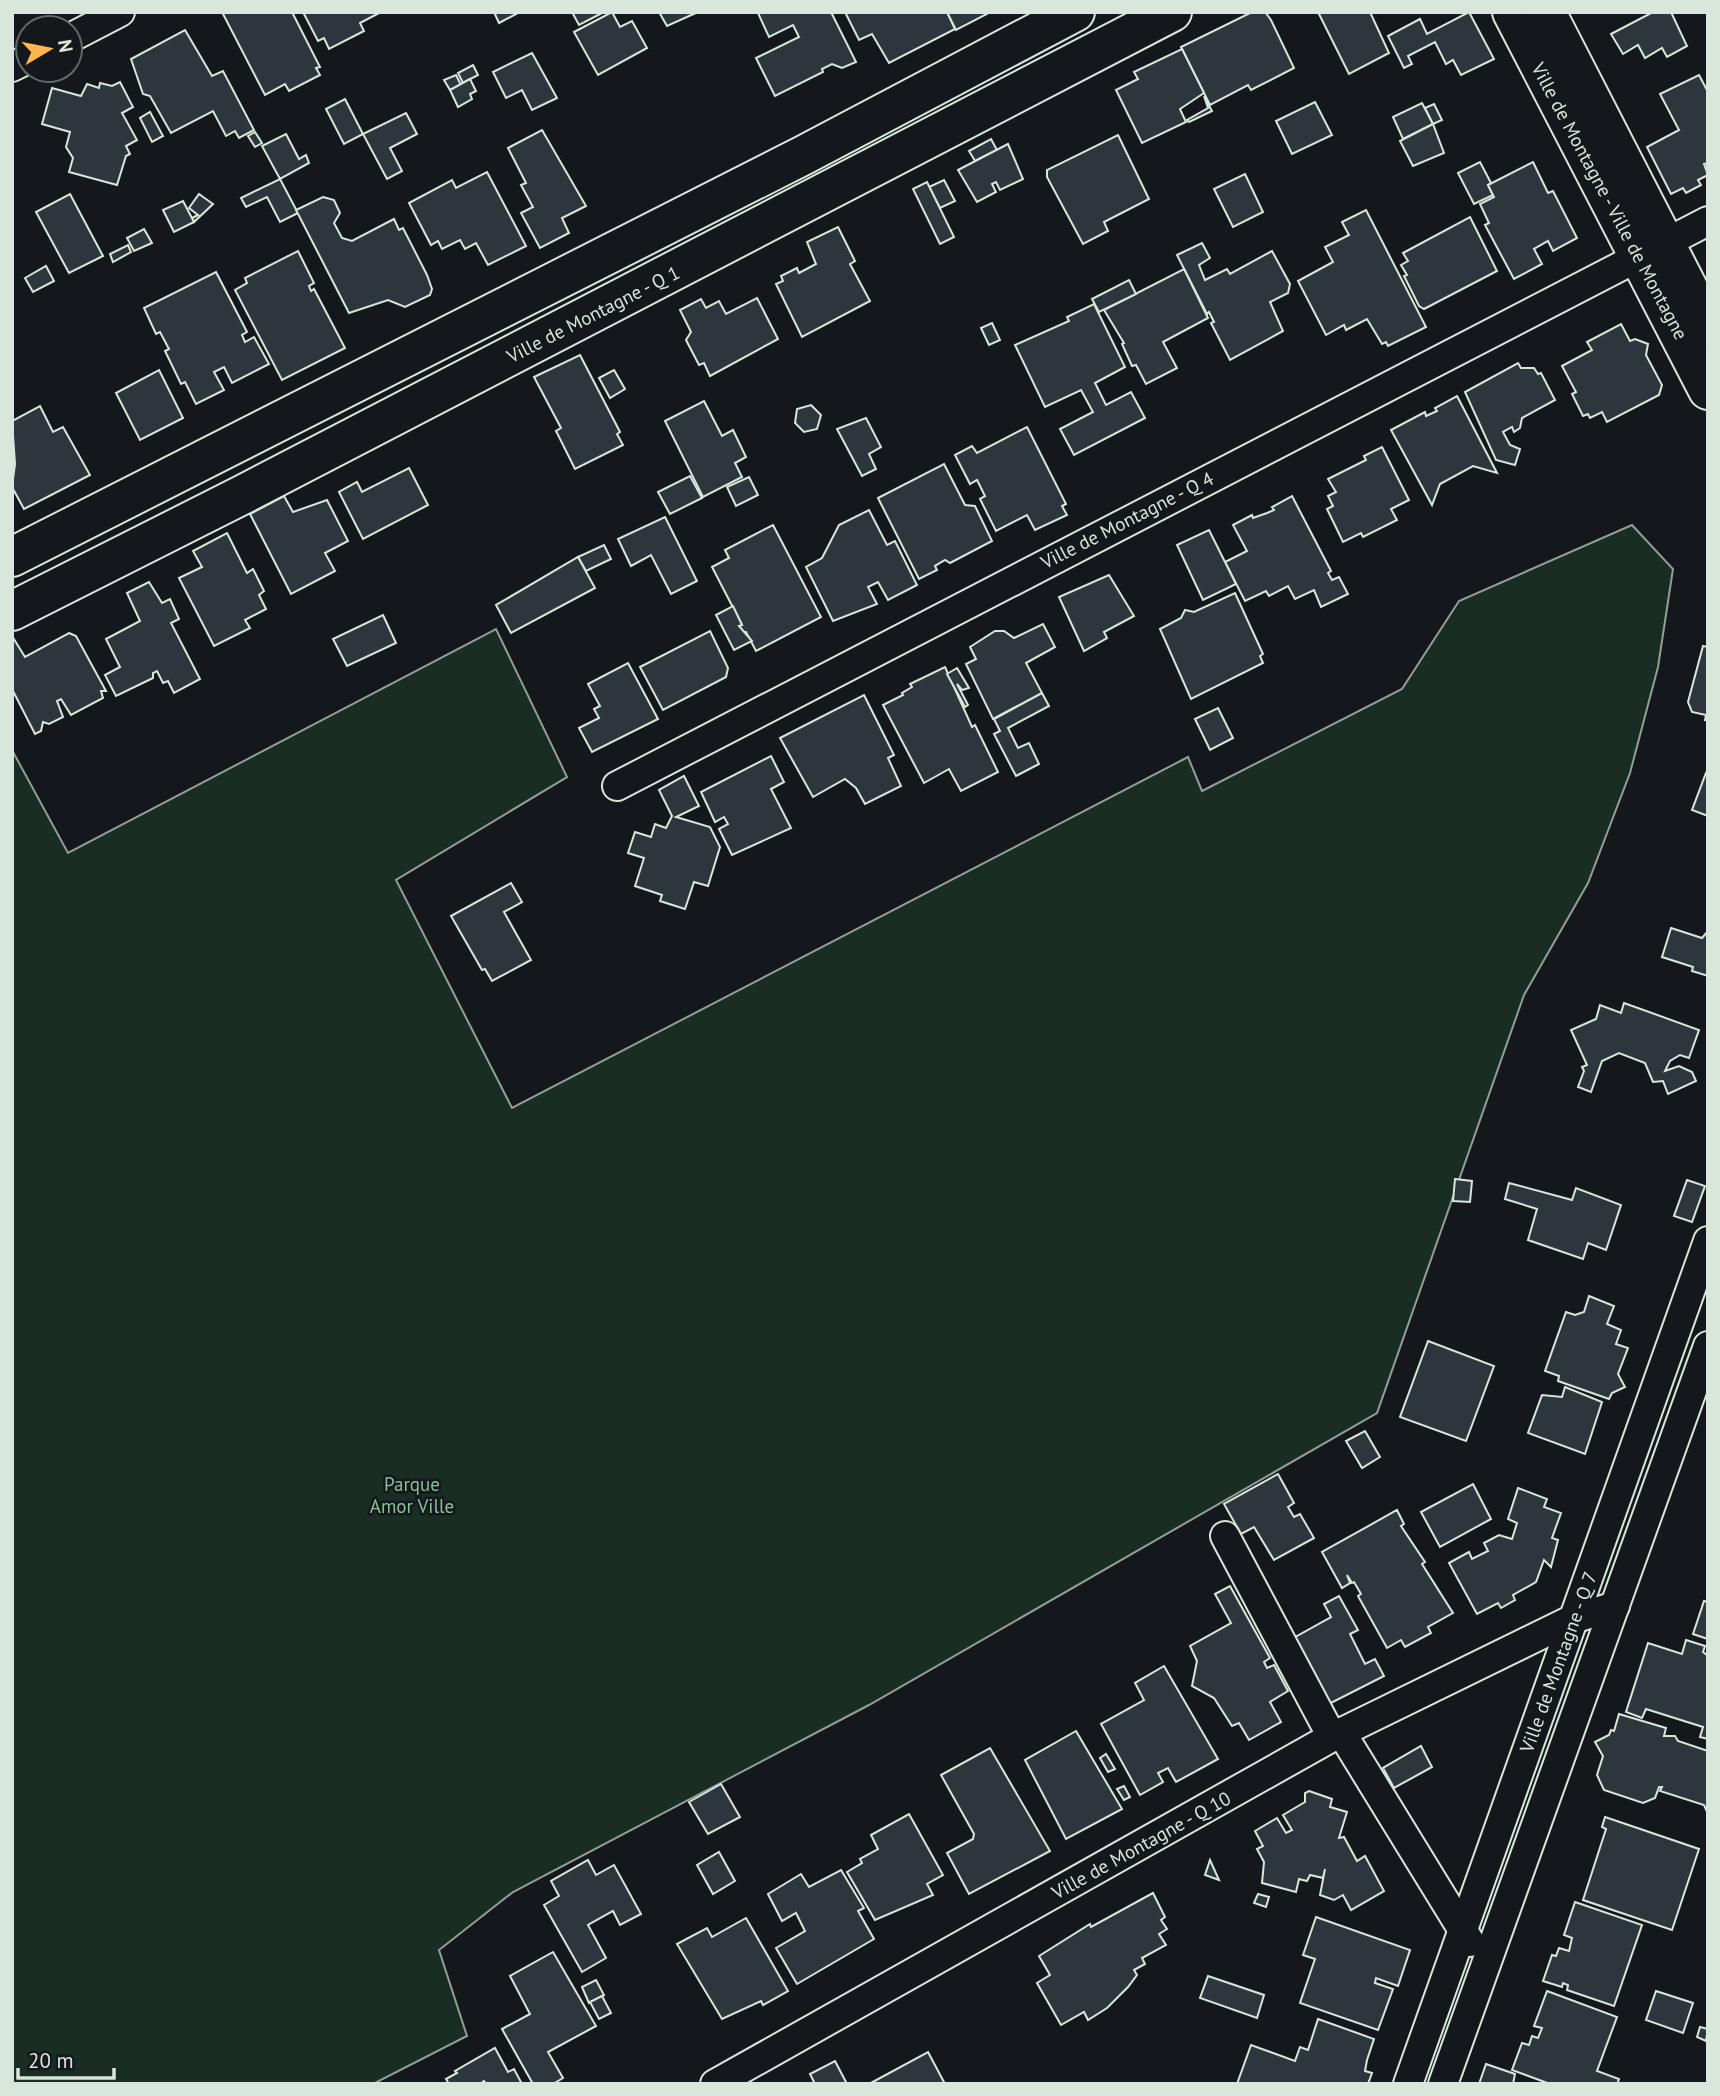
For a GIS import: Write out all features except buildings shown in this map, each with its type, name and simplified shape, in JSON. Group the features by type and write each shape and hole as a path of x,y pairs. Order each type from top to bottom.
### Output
{"street":[{"path":"84,31 120,12"},
{"path":"12,557 804,155 1075,12"},
{"name":"Ville de Montagne - Q 1","path":"12,611 242,495 1172,12"},
{"name":"Ville de Montagne - Ville de Montagne","path":"1512,12 1652,250 1708,327"},
{"name":"Ville de Montagne - Ville de Montagne","path":"1546,12 1652,250 1708,390"},
{"path":"968,67 990,108"},
{"name":"Ville de Montagne - Q 4","path":"617,786 1708,221"},
{"path":"223,450 242,495"},
{"name":"Ville de Montagne - Q 7","path":"1408,2084 1708,1241"},
{"name":"Ville de Montagne - Q 7","path":"1443,2084 1708,1346"},
{"path":"1225,1536 1336,1735 1462,1932 1486,1964"},
{"name":"Ville de Montagne - Q 10","path":"715,2084 1336,1735 1573,1619 1615,1606"}],"green space":[{"name":"Parque Amor Ville","path":"1632,525 1673,569 1658,667 1630,773 1588,883 1524,995 1377,1413 869,1705 513,1892 439,1950 467,2036 373,2084 12,2084 12,750 68,853 496,629 567,777 396,880 512,1108 1188,757 1202,791 1402,689 1459,601"}]}
